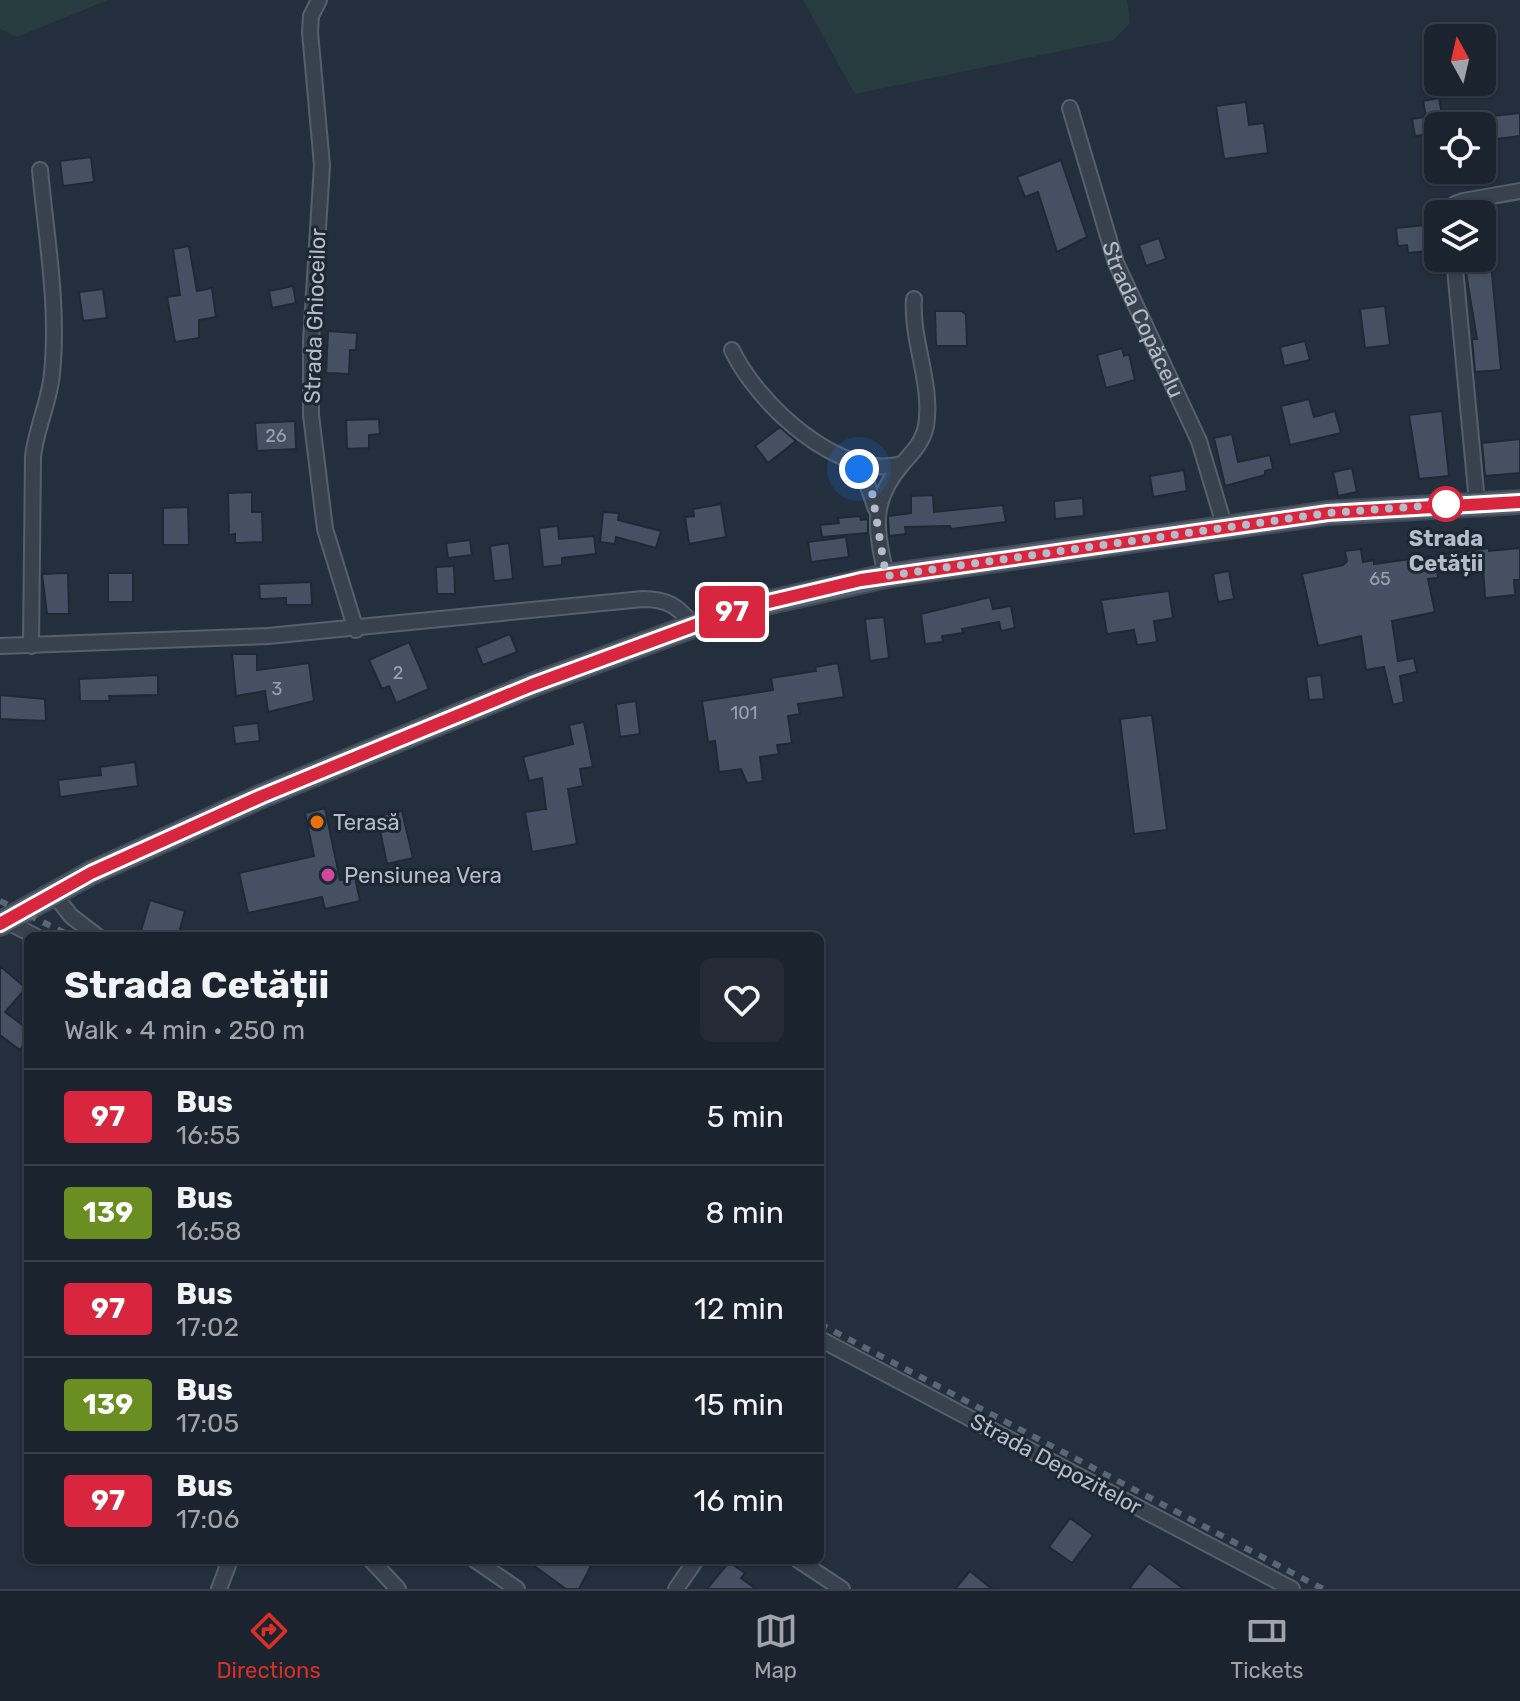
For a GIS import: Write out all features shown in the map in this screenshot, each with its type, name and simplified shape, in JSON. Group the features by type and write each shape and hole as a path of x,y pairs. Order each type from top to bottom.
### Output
{"main road":[{"path":"3,923 53,893 138,850 262,796 532,685 692,624 793,596 886,576 1376,508 1520,502"}],"street":[{"name":"Strada Ghioceilor","path":"319,0 311,16 310,32 322,165 311,341 311,415 325,529 356,630"},
{"name":"Strada Copăcelu","path":"1070,108 1116,263 1199,441 1225,528"},
{"path":"31,646 33,457 36,430 52,377 55,330 40,170"},
{"path":"1469,200 1520,191"},
{"path":"1455,272 1477,502"},
{"path":"886,576 877,533 880,498 923,439 926,425 927,408 915,334 914,299"},
{"path":"732,350 757,389 819,445 874,469 902,464"},
{"path":"851,461 865,478 877,512"},
{"path":"0,646 356,630 643,599 662,599 674,605 692,624"},
{"path":"53,893 71,916 92,932"},
{"path":"3,923 25,932"},
{"name":"Strada Depozitelor","path":"824,1341 1292,1589"},
{"path":"219,1589 228,1564"},
{"path":"375,1564 397,1589"},
{"path":"481,1564 517,1589"},
{"path":"676,1589 693,1564"},
{"path":"804,1564 842,1589"}],"green space":[{"path":"0,0 108,0 17,37 0,29"},
{"path":"803,0 1127,0 1130,23 1113,40 855,94"}],"building":[{"path":"1439,98 1442,112 1425,112 1423,101"},
{"path":"1246,102 1249,125 1264,123 1268,153 1224,159 1216,106"},
{"path":"1520,113 1520,136 1496,139 1496,116"},
{"path":"1424,117 1424,135 1415,136 1412,119"},
{"path":"91,157 94,182 63,186 60,161"},
{"path":"1061,160 1087,237 1057,252 1038,192 1025,197 1017,177"},
{"path":"1424,225 1424,251 1408,253 1407,245 1398,246 1396,228"},
{"path":"1159,238 1166,259 1146,266 1139,245"},
{"path":"189,246 197,291 212,288 216,317 199,320 199,338 175,342 167,297 180,295 173,249"},
{"path":"1466,272 1492,272 1501,370 1475,372 1472,339 1477,339"},
{"path":"293,286 296,303 272,308 269,291"},
{"path":"103,289 107,318 83,321 79,292"},
{"path":"1385,306 1390,345 1365,348 1360,309"},
{"path":"935,311 962,311 966,315 967,346 936,346"},
{"path":"328,331 357,333 356,350 350,350 349,374 326,373"},
{"path":"1305,341 1310,360 1284,366 1280,347"},
{"path":"1122,348 1124,356 1129,354 1135,380 1106,388 1097,355"},
{"path":"1309,399 1314,417 1335,411 1341,433 1290,445 1281,406"},
{"path":"1442,411 1449,476 1419,479 1409,415"},
{"path":"379,419 380,434 369,435 369,448 347,449 346,420"},
{"path":"295,421 296,449 257,451 255,423"},
{"path":"780,427 796,441 768,463 755,446"},
{"path":"1232,434 1238,462 1270,455 1273,469 1265,471 1265,475 1225,486 1214,438"},
{"path":"1520,439 1520,473 1485,476 1482,443"},
{"path":"1352,468 1357,492 1338,496 1333,472"},
{"path":"1184,470 1187,491 1153,497 1150,476"},
{"path":"252,492 252,512 262,512 263,542 235,543 235,534 229,535 228,493"},
{"path":"933,495 934,512 1003,505 1006,522 951,529 950,526 905,527 906,534 889,536 888,516 911,513 911,496"},
{"path":"1083,498 1084,516 1055,519 1054,501"},
{"path":"721,504 726,537 689,544 685,517 694,516 693,509"},
{"path":"188,507 189,545 163,545 163,508"},
{"path":"603,512 619,513 618,520 661,531 656,548 616,537 615,544 600,542"},
{"path":"860,516 861,520 868,519 868,533 822,537 820,525 839,523 838,518"},
{"path":"558,526 559,539 594,536 596,554 562,558 562,565 543,567 539,528"},
{"path":"846,537 849,557 811,562 808,542"},
{"path":"470,540 472,555 448,558 446,543"},
{"path":"509,543 513,579 494,581 490,546"},
{"path":"1489,548 1489,551 1520,548 1520,580 1514,580 1515,595 1485,598 1483,567 1437,570 1438,578 1428,579 1435,612 1392,621 1398,661 1414,658 1417,672 1400,676 1404,702 1393,705 1384,667 1366,670 1361,636 1318,646 1302,574 1343,565 1347,561 1345,551 1361,549 1363,562 1374,560 1374,564"},
{"path":"454,566 455,594 437,594 436,567"},
{"path":"1229,571 1234,599 1218,602 1213,574"},
{"path":"68,573 69,614 47,614 42,574"},
{"path":"108,573 133,573 133,602 108,602"},
{"path":"311,582 312,605 286,605 286,598 260,599 259,584"},
{"path":"1169,591 1173,618 1154,621 1157,642 1137,645 1134,630 1107,634 1101,600"},
{"path":"990,597 993,609 1011,606 1015,628 1001,631 999,622 962,629 963,633 942,636 943,642 925,644 921,614"},
{"path":"884,617 889,658 870,661 865,619"},
{"path":"510,634 517,652 483,665 476,648"},
{"path":"409,642 429,689 396,703 389,686 382,689 369,660"},
{"path":"232,654 257,654 257,670 309,663 314,701 268,712 265,691 236,696"},
{"path":"838,663 844,697 798,704 800,714 788,716 792,743 777,745 779,754 760,757 763,781 747,783 741,769 719,772 715,741 708,742 702,701 773,690 771,678 816,671 815,667"},
{"path":"158,675 158,695 109,696 110,701 80,701 79,679"},
{"path":"1321,675 1324,699 1309,700 1306,677"},
{"path":"0,695 45,699 46,721 0,719"},
{"path":"636,701 640,734 620,737 616,704"},
{"path":"1152,715 1167,830 1134,834 1120,719"},
{"path":"584,722 593,767 580,769 583,786 568,789 577,844 532,852 525,812 546,809 542,778 529,781 523,757 573,744 569,725"},
{"path":"258,723 260,741 235,744 233,726"},
{"path":"135,762 138,786 60,797 58,780 101,775 100,767"},
{"path":"325,808 340,880 355,877 360,901 325,909 322,897 248,913 239,873 314,856 305,813"},
{"path":"402,811 413,858 387,864 377,816"},
{"path":"150,900 185,911 179,932 141,931"},
{"path":"0,966 24,986 5,1012 24,1026 24,1044 20,1050 0,1035"},
{"path":"1070,1518 1093,1535 1072,1563 1049,1547"},
{"path":"1149,1563 1184,1589 1129,1589"},
{"path":"532,1564 592,1564 579,1589 566,1589"},
{"path":"727,1564 732,1564 745,1573 741,1578 756,1589 707,1589"},
{"path":"970,1571 992,1589 955,1589"}],"railway":[{"path":"0,901 63,932"},
{"path":"824,1326 1323,1589"}],"bus line":[{"name":"97","path":"0,924 138,850 262,796 532,685 739,609 861,580 1328,513 1477,502 1520,502"}],"place":[{"name":"Strada Cetății","path":"1446,504"},
{"name":"Terasă","path":"317,822"},
{"name":"Pensiunea Vera","path":"328,875"}],"route":[{"path":"859,469 872,492 886,576 1328,513 1452,504 1446,504"}]}
